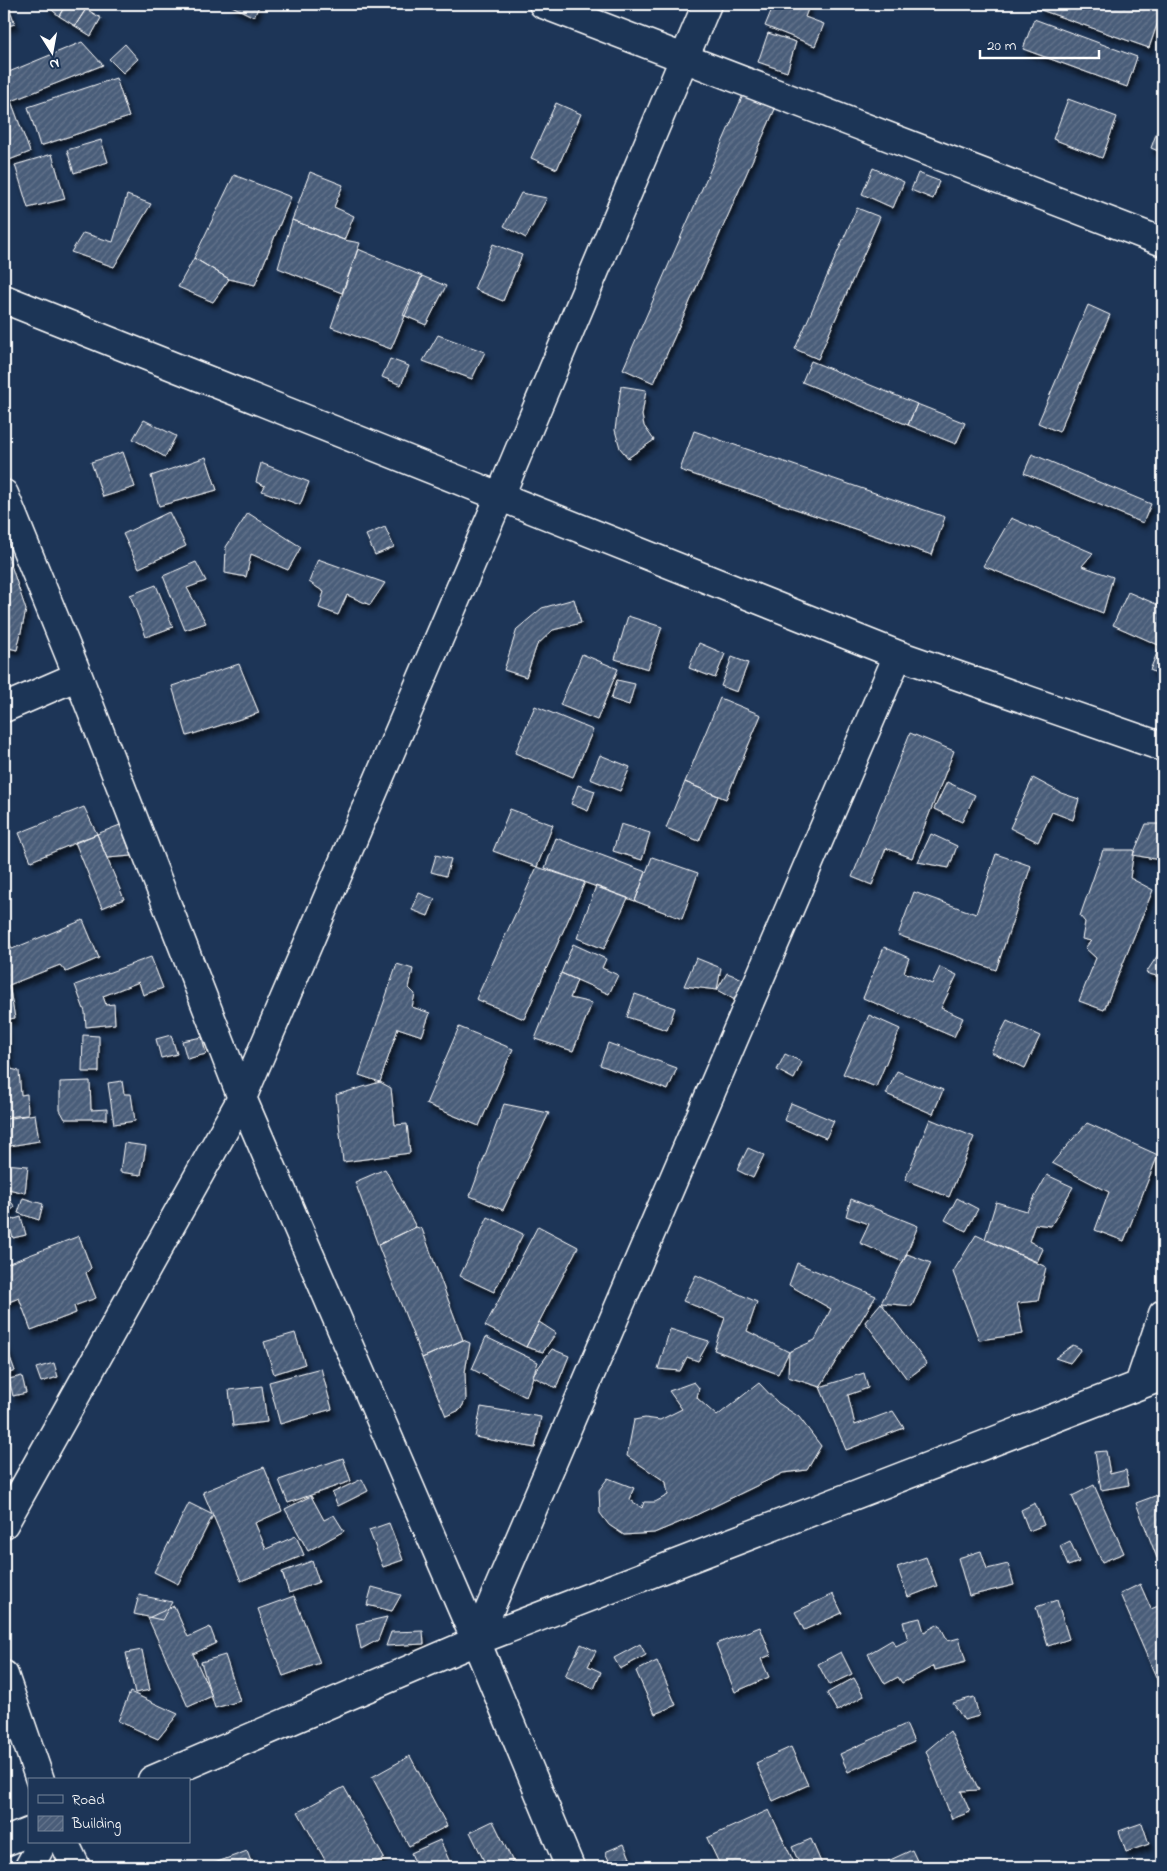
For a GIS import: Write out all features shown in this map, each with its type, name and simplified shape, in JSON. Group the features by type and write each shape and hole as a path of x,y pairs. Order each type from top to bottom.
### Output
{"street":[{"path":"543,4 1163,242"},
{"path":"4,1524 242,1098 500,496 686,58 707,4"},
{"path":"4,299 898,655 1163,747"},
{"path":"4,494 78,676 242,1098 476,1641 570,1867"},
{"path":"476,1641 898,655"},
{"path":"4,708 78,676"},
{"path":"157,1778 476,1641 1151,1381 1163,1314"},
{"path":"4,1675 39,1778"},
{"path":"4,1842 28,1832"},
{"path":"29,1867 42,1844"},
{"path":"65,1844 76,1867"}],"building":[{"path":"4,4 8,4 15,24 4,27"},
{"path":"45,4 66,4 59,16"},
{"path":"66,4 89,4 75,26 59,16"},
{"path":"228,4 260,4 254,17"},
{"path":"774,4 810,4 805,17 824,24 815,46 765,26"},
{"path":"1041,4 1163,4 1163,7 1149,48 1038,9"},
{"path":"86,9 101,18 91,36 75,26"},
{"path":"1034,19 1137,57 1127,87 1023,49"},
{"path":"768,33 796,42 787,72 758,62"},
{"path":"82,42 103,65 4,104 4,74"},
{"path":"125,44 138,59 123,73 109,59"},
{"path":"116,78 129,117 40,146 28,107"},
{"path":"743,95 775,109 654,383 623,369"},
{"path":"1068,99 1117,117 1102,158 1053,139"},
{"path":"11,101 30,152 4,162 4,104"},
{"path":"556,103 581,114 557,169 531,158"},
{"path":"1163,115 1163,153 1151,148"},
{"path":"101,140 108,162 74,173 67,150"},
{"path":"52,154 65,199 28,208 15,165"},
{"path":"873,168 904,182 893,208 862,194"},
{"path":"310,172 343,185 334,207 354,216 344,240 292,220"},
{"path":"918,173 939,181 933,199 911,190"},
{"path":"234,175 291,197 255,285 229,279 194,258"},
{"path":"521,193 547,198 526,238 504,226"},
{"path":"127,195 151,204 114,267 71,252 83,233 113,242"},
{"path":"857,208 880,217 818,359 795,349"},
{"path":"292,220 344,240 360,243 342,293 278,268"},
{"path":"493,244 522,255 503,301 474,289"},
{"path":"358,249 422,276 391,349 331,327"},
{"path":"194,258 229,279 213,302 178,287"},
{"path":"422,276 446,286 426,325 403,315"},
{"path":"1088,305 1110,315 1059,432 1038,423"},
{"path":"438,335 485,352 472,379 423,361"},
{"path":"390,359 409,366 401,385 382,377"},
{"path":"811,361 917,404 908,425 802,382"},
{"path":"621,386 646,390 642,415 644,426 654,440 628,458 620,448 615,430"},
{"path":"917,404 965,423 956,444 908,425"},
{"path":"144,420 176,436 165,457 133,439"},
{"path":"694,431 945,517 932,555 680,470"},
{"path":"123,452 135,487 103,497 91,462"},
{"path":"1032,454 1151,504 1143,523 1024,473"},
{"path":"206,457 217,490 159,506 151,476"},
{"path":"261,463 309,482 300,505 262,491 265,486 256,482"},
{"path":"169,512 186,546 139,568 123,534"},
{"path":"248,513 301,547 288,570 251,554 246,577 225,573 226,547"},
{"path":"1011,518 1093,553 1082,566 1113,577 1103,613 983,566"},
{"path":"385,527 394,547 375,555 366,535"},
{"path":"8,556 26,610 17,650 4,647 4,557"},
{"path":"318,559 385,583 370,605 347,595 338,615 319,608 324,592 309,582"},
{"path":"196,562 206,581 187,588 206,623 185,630 163,576"},
{"path":"156,585 173,627 146,637 130,595"},
{"path":"1128,592 1163,607 1163,647 1113,625"},
{"path":"574,599 581,623 553,630 537,645 526,677 504,670 517,629 542,608"},
{"path":"628,616 662,627 648,669 615,659"},
{"path":"699,643 725,654 715,678 689,668"},
{"path":"1159,648 1163,649 1163,676 1150,670"},
{"path":"582,654 618,669 597,720 560,705"},
{"path":"732,657 748,663 737,692 721,686"},
{"path":"239,664 259,713 187,736 172,686"},
{"path":"617,680 635,684 629,705 611,699"},
{"path":"720,698 761,715 726,799 685,782"},
{"path":"535,706 593,730 573,777 515,753"},
{"path":"910,733 954,751 912,858 886,848 872,885 852,877"},
{"path":"600,755 630,767 620,791 590,779"},
{"path":"1033,778 1061,793 1079,799 1073,820 1052,812 1038,842 1010,828"},
{"path":"685,782 718,796 699,841 666,828"},
{"path":"947,782 975,795 962,822 934,809"},
{"path":"578,785 595,791 588,811 571,804"},
{"path":"84,807 97,834 31,861 19,833"},
{"path":"510,809 553,825 537,867 493,851"},
{"path":"621,824 650,833 642,860 613,851"},
{"path":"1146,824 1163,824 1163,851 1160,860 1133,855"},
{"path":"120,825 132,856 107,858 97,834"},
{"path":"97,834 124,899 102,908 75,842"},
{"path":"931,834 957,846 949,868 918,862"},
{"path":"556,838 646,872 635,901 545,868"},
{"path":"1103,850 1134,850 1130,878 1153,890 1104,1010 1079,1001 1096,958 1085,948 1091,941 1082,939 1085,922 1080,916"},
{"path":"996,854 1031,866 996,970 898,935 914,892 976,914"},
{"path":"436,855 451,859 446,876 431,872"},
{"path":"652,857 698,873 682,919 635,901"},
{"path":"537,867 585,882 524,1019 476,999"},
{"path":"596,886 628,898 604,949 577,938"},
{"path":"419,893 435,899 428,916 412,910"},
{"path":"83,920 99,958 66,972 60,965 9,985 15,1018 4,1020 4,930 12,949"},
{"path":"573,944 606,959 602,968 618,975 609,994 561,973"},
{"path":"884,947 909,958 904,972 932,984 940,967 957,975 941,1008 963,1018 954,1037 863,998"},
{"path":"1163,947 1163,978 1146,973"},
{"path":"151,957 163,988 143,995 139,982 103,996 106,1005 114,1004 115,1024 86,1027 85,1012 75,985"},
{"path":"696,958 721,968 717,990 684,986"},
{"path":"397,964 413,969 409,988 415,994 412,1007 430,1013 422,1036 398,1028 380,1082 359,1075"},
{"path":"561,973 577,980 570,998 592,1003 573,1051 535,1039"},
{"path":"727,973 743,979 735,1000 717,990"},
{"path":"635,994 675,1008 667,1030 627,1017"},
{"path":"869,1015 900,1029 876,1087 843,1074"},
{"path":"1007,1021 1040,1036 1025,1068 991,1052"},
{"path":"4,1023 6,1023 11,1069 19,1071 21,1095 27,1094 28,1115 4,1117"},
{"path":"459,1027 513,1049 479,1126 426,1104"},
{"path":"83,1035 99,1036 99,1072 82,1072"},
{"path":"171,1035 177,1054 161,1058 156,1039"},
{"path":"202,1037 206,1054 187,1059 182,1041"},
{"path":"608,1043 677,1068 668,1090 600,1065"},
{"path":"785,1054 802,1062 794,1079 777,1070"},
{"path":"897,1071 943,1090 933,1114 886,1094"},
{"path":"90,1081 91,1110 107,1109 107,1119 65,1119 60,1110 60,1082"},
{"path":"122,1081 124,1094 131,1094 135,1121 114,1124 108,1083"},
{"path":"380,1082 391,1088 395,1125 407,1124 410,1153 343,1162 336,1095"},
{"path":"791,1103 834,1121 826,1138 784,1120"},
{"path":"504,1104 549,1113 503,1210 470,1196"},
{"path":"35,1114 39,1141 4,1147 4,1128 7,1127 6,1119"},
{"path":"930,1119 974,1137 949,1197 905,1180"},
{"path":"1087,1123 1158,1155 1124,1241 1095,1230 1109,1192 1052,1163"},
{"path":"124,1143 146,1146 141,1175 120,1172"},
{"path":"748,1148 764,1155 753,1178 737,1170"},
{"path":"4,1164 28,1166 25,1193 4,1188"},
{"path":"385,1169 416,1227 378,1245 355,1182"},
{"path":"1047,1175 1073,1187 1051,1226 1035,1224 1029,1241 1043,1249 1037,1262 985,1239 996,1202 1027,1211"},
{"path":"5,1194 15,1207 6,1214 4,1207"},
{"path":"23,1198 43,1204 39,1220 18,1213"},
{"path":"957,1198 978,1209 966,1231 945,1220"},
{"path":"851,1199 918,1226 903,1262 860,1243 869,1224 846,1216"},
{"path":"21,1217 26,1235 13,1238 8,1221"},
{"path":"488,1217 523,1234 494,1292 460,1276"},
{"path":"538,1226 578,1247 526,1347 485,1326"},
{"path":"416,1227 422,1229 463,1340 422,1358 378,1245"},
{"path":"976,1235 1046,1267 1038,1301 1017,1303 1023,1334 979,1340 953,1272"},
{"path":"79,1236 91,1268 86,1273 96,1298 74,1306 76,1313 31,1330 19,1298 4,1304 4,1265"},
{"path":"907,1254 931,1263 912,1306 881,1303"},
{"path":"797,1263 876,1296 820,1387 788,1377 789,1352 815,1340 831,1309 789,1285"},
{"path":"696,1275 757,1302 747,1331 789,1352 778,1374 714,1350 725,1318 683,1301"},
{"path":"881,1303 927,1364 907,1379 865,1322"},
{"path":"539,1322 556,1333 543,1352 526,1347"},
{"path":"670,1329 709,1341 698,1361 687,1357 680,1371 658,1369"},
{"path":"295,1333 305,1364 274,1374 264,1342"},
{"path":"486,1337 538,1362 526,1397 472,1369"},
{"path":"463,1340 470,1343 465,1372 466,1400 460,1410 446,1416 422,1358"},
{"path":"4,1341 15,1371 4,1375"},
{"path":"1073,1345 1081,1349 1070,1363 1055,1358"},
{"path":"552,1349 569,1356 556,1388 532,1376"},
{"path":"54,1363 58,1377 41,1382 36,1368"},
{"path":"321,1368 332,1409 280,1424 269,1382"},
{"path":"864,1373 868,1388 848,1395 855,1425 893,1411 904,1428 846,1450 820,1387"},
{"path":"22,1376 26,1393 13,1396 9,1379"},
{"path":"694,1382 699,1388 697,1398 717,1416 759,1383 778,1403 799,1417 821,1446 807,1470 783,1473 688,1519 654,1533 624,1535 609,1525 600,1513 599,1490 608,1478 634,1488 629,1499 642,1508 644,1502 655,1502 668,1495 666,1482 627,1456 634,1420 645,1418 660,1420 682,1409 669,1391"},
{"path":"262,1386 267,1422 233,1426 229,1390"},
{"path":"481,1407 541,1417 535,1448 475,1437"},
{"path":"1106,1451 1110,1474 1126,1470 1129,1485 1101,1490 1095,1452"},
{"path":"343,1458 351,1481 288,1503 279,1480"},
{"path":"264,1467 282,1511 255,1523 266,1549 296,1536 304,1555 241,1581 203,1492"},
{"path":"362,1479 368,1491 338,1506 332,1493"},
{"path":"1094,1485 1124,1553 1102,1562 1072,1496"},
{"path":"1163,1493 1163,1556 1157,1558 1136,1503"},
{"path":"311,1496 324,1520 334,1515 344,1531 308,1551 285,1509"},
{"path":"189,1503 213,1515 178,1584 154,1572"},
{"path":"1035,1503 1044,1525 1029,1531 1021,1510"},
{"path":"389,1523 403,1560 383,1567 369,1530"},
{"path":"1070,1541 1079,1562 1068,1566 1060,1546"},
{"path":"981,1551 987,1569 1008,1564 1014,1585 969,1596 958,1558"},
{"path":"926,1557 937,1586 908,1597 897,1567"},
{"path":"312,1561 319,1582 289,1593 282,1572"},
{"path":"1140,1584 1151,1609 1163,1604 1163,1693 1120,1594"},
{"path":"372,1587 401,1595 392,1611 367,1605"},
{"path":"833,1594 842,1613 804,1630 795,1612"},
{"path":"139,1595 172,1602 162,1620 134,1614"},
{"path":"294,1596 320,1663 283,1676 258,1609"},
{"path":"1057,1600 1069,1639 1048,1646 1036,1607"},
{"path":"174,1606 188,1637 210,1627 216,1643 193,1654 212,1696 188,1707 148,1618"},
{"path":"387,1617 378,1640 361,1649 356,1624"},
{"path":"920,1618 924,1632 939,1624 948,1641 959,1638 966,1662 935,1670 934,1666 902,1683 898,1677 885,1684 868,1654 892,1640 896,1646 908,1640 903,1622"},
{"path":"760,1627 771,1655 761,1659 769,1677 735,1692 716,1644"},
{"path":"423,1631 424,1644 386,1646 391,1632"},
{"path":"581,1644 596,1651 588,1666 601,1672 594,1689 565,1676"},
{"path":"640,1644 646,1655 620,1669 614,1658"},
{"path":"142,1650 150,1690 135,1693 126,1653"},
{"path":"841,1652 852,1674 829,1685 818,1664"},
{"path":"225,1655 240,1701 215,1708 201,1662"},
{"path":"657,1661 676,1705 655,1714 636,1671"},
{"path":"854,1678 864,1696 837,1711 827,1693"},
{"path":"130,1692 178,1714 158,1739 118,1721"},
{"path":"974,1697 979,1716 964,1720 953,1703"},
{"path":"906,1724 914,1742 848,1772 840,1754"},
{"path":"950,1731 979,1790 961,1791 970,1812 952,1819 926,1751"},
{"path":"791,1747 808,1785 773,1801 756,1763"},
{"path":"410,1756 447,1826 409,1846 372,1777"},
{"path":"344,1787 384,1858 368,1867 329,1867 298,1812"},
{"path":"769,1810 796,1867 721,1867 707,1838"},
{"path":"493,1821 513,1862 501,1867 487,1867 470,1832"},
{"path":"1142,1823 1149,1844 1126,1852 1119,1831"},
{"path":"811,1839 823,1867 801,1867 792,1847"},
{"path":"440,1840 452,1867 417,1867 411,1853"},
{"path":"624,1844 632,1863 622,1867 612,1867 605,1852"},
{"path":"912,1850 920,1867 890,1867 888,1861"},
{"path":"247,1851 253,1867 204,1867"}]}
